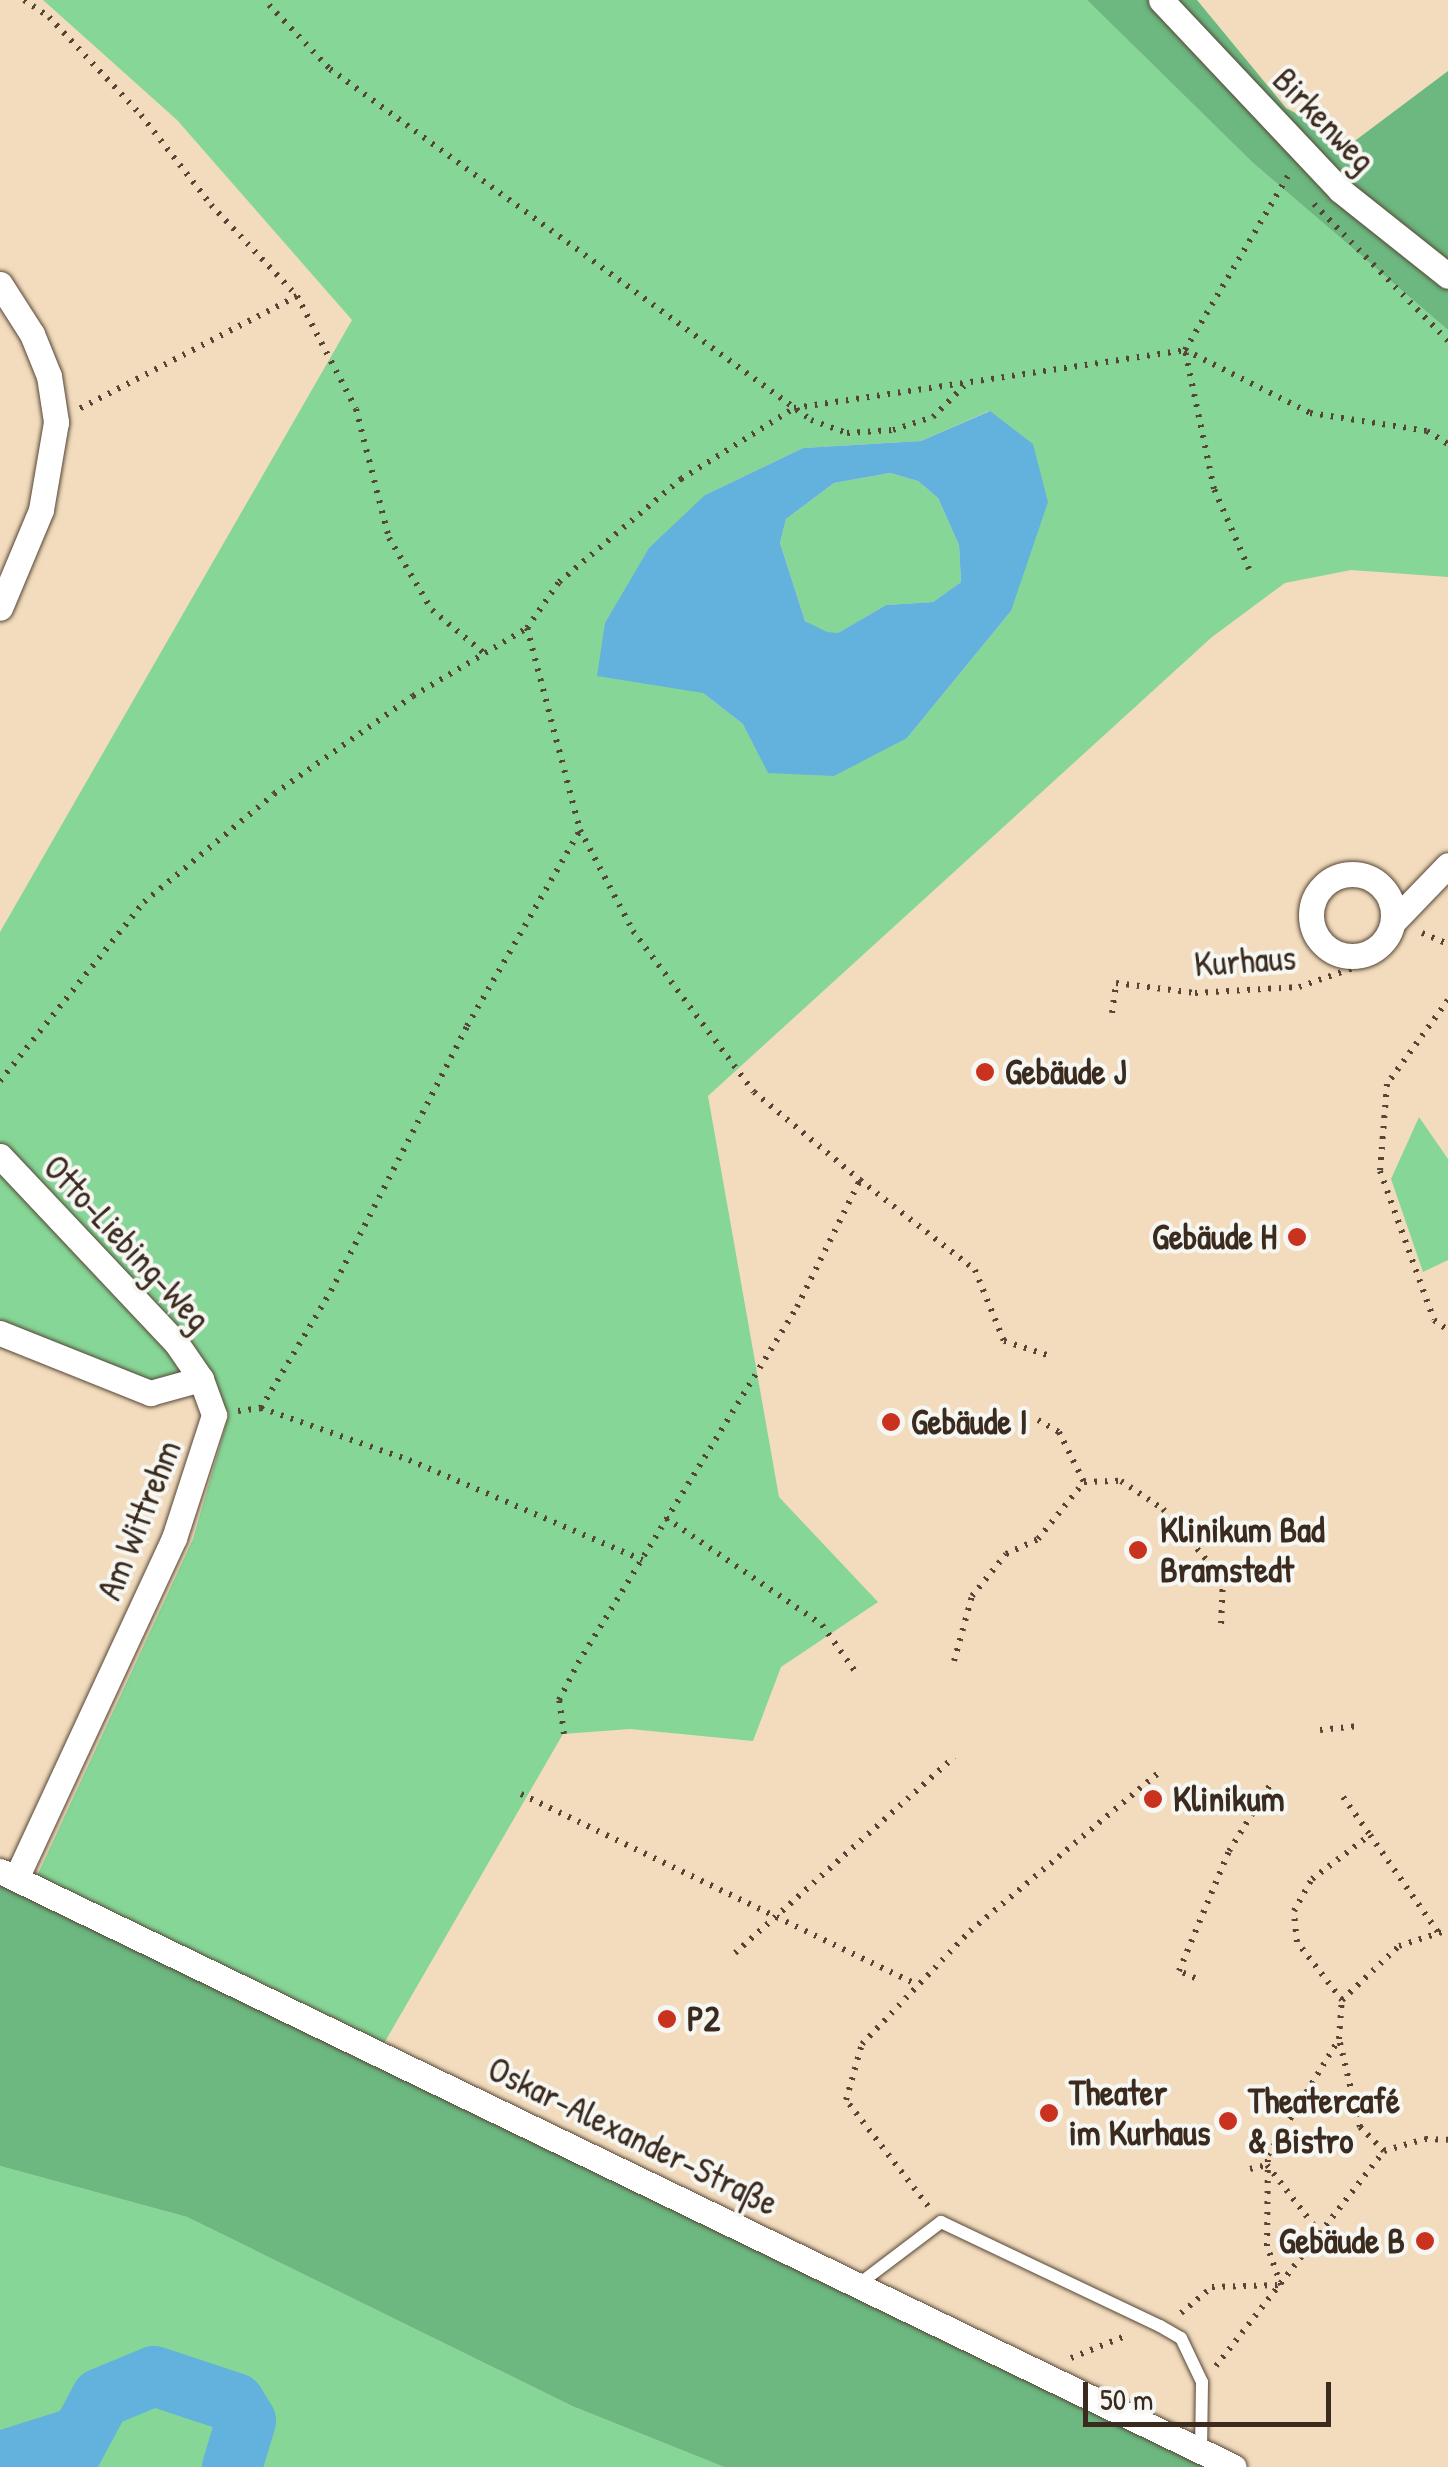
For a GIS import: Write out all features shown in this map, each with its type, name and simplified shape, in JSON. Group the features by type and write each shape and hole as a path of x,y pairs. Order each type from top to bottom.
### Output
{"street":[{"name":"Birkenweg","path":"1161,0 1340,190 1448,276"},
{"path":"0,284 32,334 49,376 56,422 41,510 0,608"},
{"path":"1399,930 1448,865"},
{"name":"Otto-Liebing-Weg","path":"0,1156 177,1344 201,1379"},
{"name":"Am Wittrehm","path":"0,1333 150,1393 201,1379 214,1415 174,1538 8,1874"},
{"name":"Oskar-Alexander-Straße","path":"8,1874 1234,2467"}],"lane":[{"path":"859,2284 942,2222 1181,2338 1202,2382 1201,2450"}],"path":[{"path":"24,0 49,17 141,116 211,204 298,296 356,409 388,538 432,610 485,654"},
{"path":"269,5 330,69 794,408 847,433 893,430 933,417 965,385"},
{"path":"1304,151 1315,212 1448,341"},
{"path":"1249,569 1214,489 1186,350 1304,151"},
{"path":"56,422 298,296"},
{"path":"0,1080 144,902 274,794 527,628 559,582 682,479 794,408 1186,350 1310,414 1427,431 1448,444"},
{"path":"527,628 580,830 632,931 754,1092 975,1270 1004,1341 1047,1355"},
{"path":"260,1408 331,1291 467,1026 580,830"},
{"path":"1399,930 1448,944"},
{"name":"Kurhaus","path":"1112,1013 1116,983 1195,993 1300,987 1370,962 1399,930"},
{"path":"1448,1000 1387,1084 1380,1172 1434,1320 1448,1330"},
{"path":"564,1734 559,1700 797,1307 860,1180"},
{"path":"214,1415 260,1408 409,1460 642,1560"},
{"path":"1038,1420 1059,1432 1084,1482"},
{"path":"1084,1482 1120,1482 1163,1509 1223,1579 1221,1624"},
{"path":"954,1661 972,1596 1006,1554 1038,1539 1084,1482"},
{"path":"666,1518 822,1625 857,1674"},
{"path":"1320,1730 1356,1726"},
{"path":"736,1953 954,1757"},
{"path":"846,2100 862,2044 915,1984 1158,1773"},
{"path":"1196,1978 1178,1971 1228,1851 1272,1782"},
{"path":"522,1794 915,1984"},
{"path":"1343,1797 1438,1932"},
{"path":"1342,2000 1297,1942 1294,1911 1312,1879 1370,1834"},
{"path":"1384,2151 1360,2127 1339,2039 1342,2000 1399,1946 1448,1930"},
{"path":"1281,2284 1267,2246 1267,2165 1339,2039"},
{"path":"837,2095 846,2100 942,2222"},
{"path":"1202,2382 1322,2236 1384,2151 1425,2138 1448,2140"},
{"path":"1250,2169 1267,2165"},
{"path":"1267,2165 1322,2236"}],"green space":[{"path":"43,0 1087,0 1252,162 1448,330 1448,577 1351,570 1285,583 1212,637 708,1096 779,1497 878,1602 781,1667 753,1741 630,1729 563,1734 379,2052 36,1878 193,1539 229,1414 201,1379 152,1387 0,1327 0,932 352,320 177,120","holes":["989,411 1011,611 907,738 743,724 703,693 705,495 803,448 921,441"]},
{"path":"1087,0 1197,0 1286,108 1352,143 1448,71 1448,330 1252,162"},
{"path":"890,473 918,481 938,498 959,545 961,582 933,602 886,605 838,633 827,633 805,621 780,543 786,519 834,483"},
{"path":"1419,1117 1448,1159 1448,1260 1423,1272 1391,1179"},
{"path":"0,1871 1234,2467 724,2467 572,2406 187,2217 0,2166"},
{"path":"0,2166 187,2217 572,2406 724,2467 0,2467"}],"water":[{"path":"990,411 1033,444 1048,502 1011,611 907,738 834,776 768,773 743,724 703,693 597,676 605,623 649,548 705,495 803,448 921,441","holes":["890,473 918,481 938,498 959,545 961,582 933,602 886,605 838,633 805,621 780,543 786,519 834,483"]},
{"path":"101,2398 64,2467 0,2467 0,2430"}],"waterway":[{"path":"64,2467 101,2398 154,2376 235,2403 246,2421 232,2467"}],"place":[{"name":"Gebäude J","path":"985,1072"},
{"name":"Gebäude H","path":"1297,1237"},
{"name":"Gebäude I","path":"891,1422"},
{"name":"Klinikum Bad Bramstedt","path":"1138,1550"},
{"name":"Klinikum","path":"1153,1799"},
{"name":"P2","path":"667,2019"},
{"name":"Theater im Kurhaus","path":"1049,2113"},
{"name":"Theatercafé & Bistro","path":"1228,2121"},
{"name":"Gebäude B","path":"1425,2241"}]}
